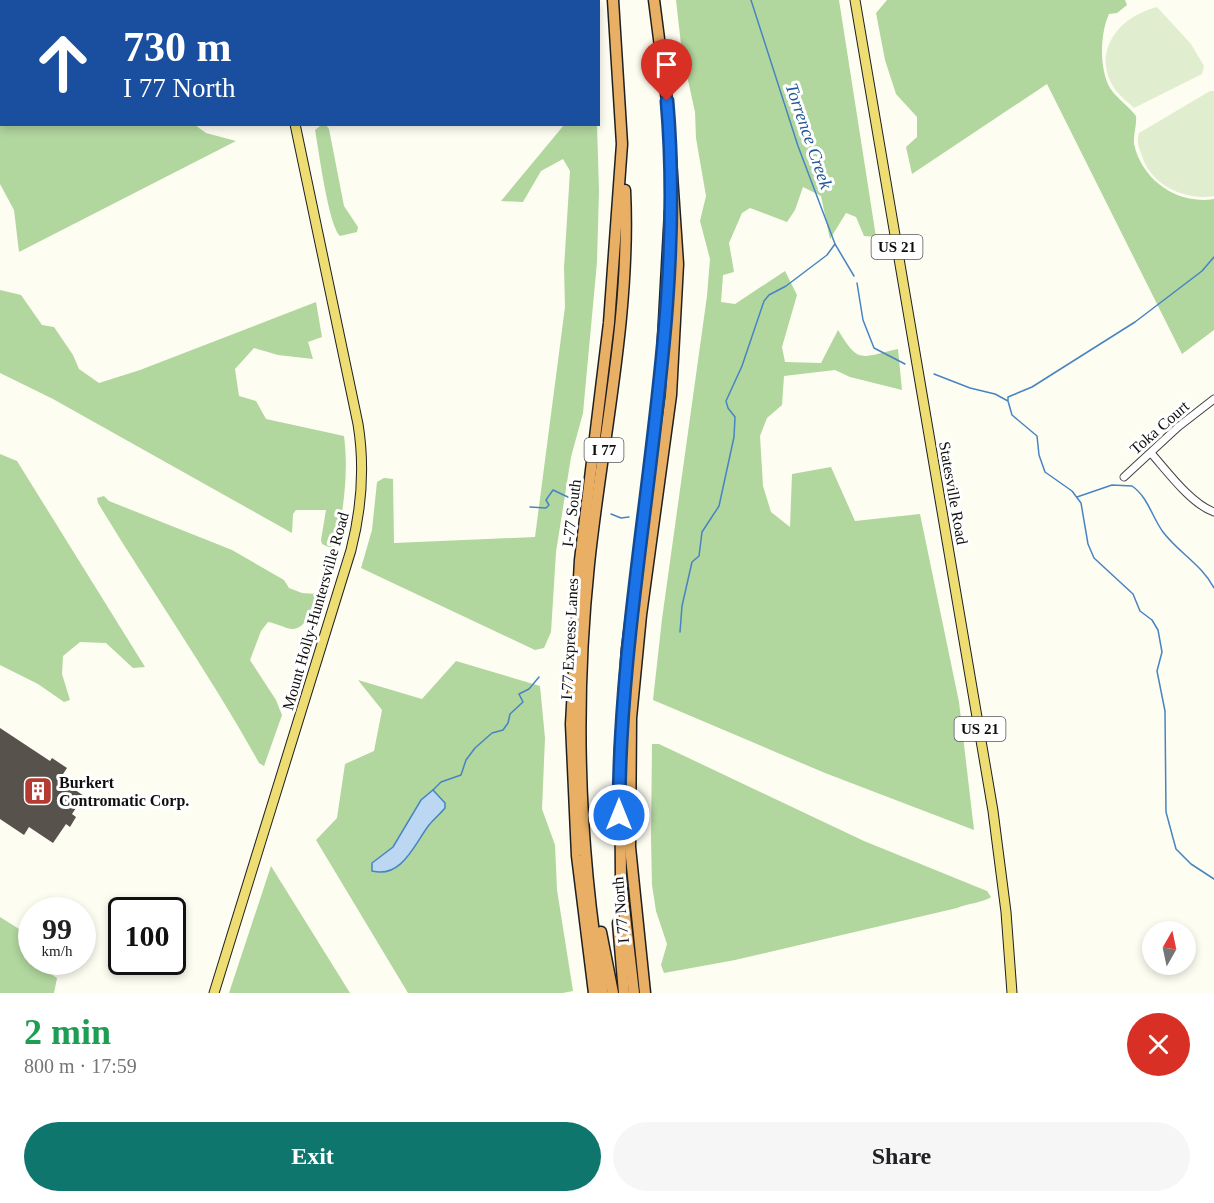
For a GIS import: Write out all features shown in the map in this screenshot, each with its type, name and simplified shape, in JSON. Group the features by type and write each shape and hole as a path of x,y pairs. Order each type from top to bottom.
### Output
{"highway":[{"name":"I-77 South","path":"594,993 577,856 572,779 572,691 580,560 610,312 622,144 614,0"},
{"name":"I 77 North","path":"645,993 631,869 629,750 637,650 664,459 674,362 678,264 663,69 654,0"},
{"name":"I 77 Express Lanes","path":"603,993 586,855 581,757 582,659 590,561 622,292 626,226 622,144"},
{"path":"624,993 618,929 619,771 623,695 631,614 660,394 671,166"},
{"path":"620,848 624,913 634,993"},
{"path":"586,855 613,993"}],"main road":[{"name":"Statesville Road","path":"855,0 993,811 1006,912 1012,993"},
{"name":"Mount Holly-Huntersville Road","path":"214,993 351,550 362,490 362,457 358,424 296,126"}],"street":[{"name":"Toka Court","path":"1124,477 1214,399"},
{"path":"1150,453 1195,500 1214,512"}],"green space":[{"path":"676,0 839,0 876,237 864,236 856,217 846,213 830,239 821,196 803,187 795,210 787,222 750,208 742,213 729,243 734,272 723,275 721,302 735,304 785,271 797,295 782,347 785,362 821,363 838,330 851,349 862,356 898,349 902,390 850,377 835,370 784,376 782,405 767,418 760,436 763,486 771,512 790,527 792,474 831,467 855,521 920,514 959,702 974,830 825,773 653,700 710,259 700,221 706,196 696,138 695,112 682,53"},
{"path":"887,0 1125,0 1127,5 1117,13 1109,14 1106,22 1102,41 1102,61 1106,80 1116,96 1136,116 1134,144 1138,157 1153,179 1175,194 1187,198 1214,199 1214,330 1182,354 1047,84 912,174 906,147 917,137 917,117 896,94 885,60 876,13"},
{"path":"1157,7 1191,44 1204,66 1202,74 1134,108 1117,92 1109,78 1106,64 1107,51 1112,39 1130,19"},
{"path":"1210,91 1214,91 1214,196 1192,196 1170,189 1153,175 1142,156 1138,136 1139,133"},
{"path":"0,126 196,126 206,133 236,141 19,252 14,210 0,184"},
{"path":"320,126 327,126 329,129 344,206 358,227 357,232 340,236 336,229 328,202 315,130"},
{"path":"563,126 597,126 599,191 597,262 583,413 571,457 556,552 551,632 544,648 535,650 361,568 372,530 377,482 384,478 393,479 394,543 535,537 565,307 564,268 570,171 563,159 541,171 523,202 501,201"},
{"path":"0,290 21,295 42,325 54,327 73,355 79,369 99,383 140,370 316,302 322,337 308,342 313,359 278,355 254,348 235,369 239,396 256,401 266,419 344,436 346,465 344,493 335,550 322,544 321,540 326,510 296,510 293,514 292,533 53,399 0,373"},
{"path":"0,454 17,461 145,667 133,668 106,643 80,642 63,656 62,674 70,700 64,702 38,684 0,665"},
{"path":"104,496 109,501 232,550 284,580 289,588 302,593 316,594 309,616 297,628 292,629 268,622 261,631 250,660 276,700 282,715 264,766 259,763 221,697 98,503 97,498"},
{"path":"456,661 540,686 545,738 542,809 555,845 557,890 573,991 563,993 408,993 316,840 337,818 345,764 374,751 382,710 358,680 422,699"},
{"path":"652,744 659,744 864,841 987,891 991,897 957,908 735,960 664,973 661,965 667,944 656,911 652,885"},
{"path":"271,866 350,993 229,993"},
{"path":"0,917 18,928 18,975 52,975 57,978 54,993 0,993"}],"water":[{"path":"433,790 445,803 445,808 429,825 400,865 392,870 372,871 372,863 393,847 421,800"}],"building":[{"name":"Burkert Contromatic Corp.","path":"0,728 50,761 52,758 67,768 61,777 84,796 72,814 76,817 70,827 66,824 53,843 29,827 24,835 0,819"}],"waterway":[{"name":"Torrence Creek","path":"751,0 798,146 835,244 854,276"},
{"path":"680,632 682,606 692,562 699,556 702,532 719,506 734,437 735,417 726,401 742,366 764,301 769,295 786,286 827,255 835,244"},
{"path":"1008,400 1008,397 1032,387 1135,322 1202,271 1214,257"},
{"name":"Torrence Creek","path":"857,283 863,320 874,348 905,364"},
{"path":"934,374 970,388 995,394 1008,401 1012,415 1037,436 1039,455 1045,472 1072,491 1081,503 1088,544 1094,558 1133,594 1140,611 1152,620 1158,630 1162,652 1157,671 1165,711 1166,812 1176,849 1191,864 1214,879"},
{"name":"Torrence Creek","path":"1077,497 1112,485 1132,486 1146,501 1163,532 1203,572 1214,588"},
{"path":"530,507 546,508 549,505 546,500 553,490 570,498"},
{"path":"611,514 621,518 629,517"},
{"path":"433,790 441,782 461,775 466,760 475,748 492,733 503,730 510,714 523,702 519,694 529,689 539,677"}],"place":[{"name":"Burkert Contromatic Corp.","path":"38,791"}],"route":[{"path":"619,815 621,717 627,649 660,394 671,166 667,101"}]}
